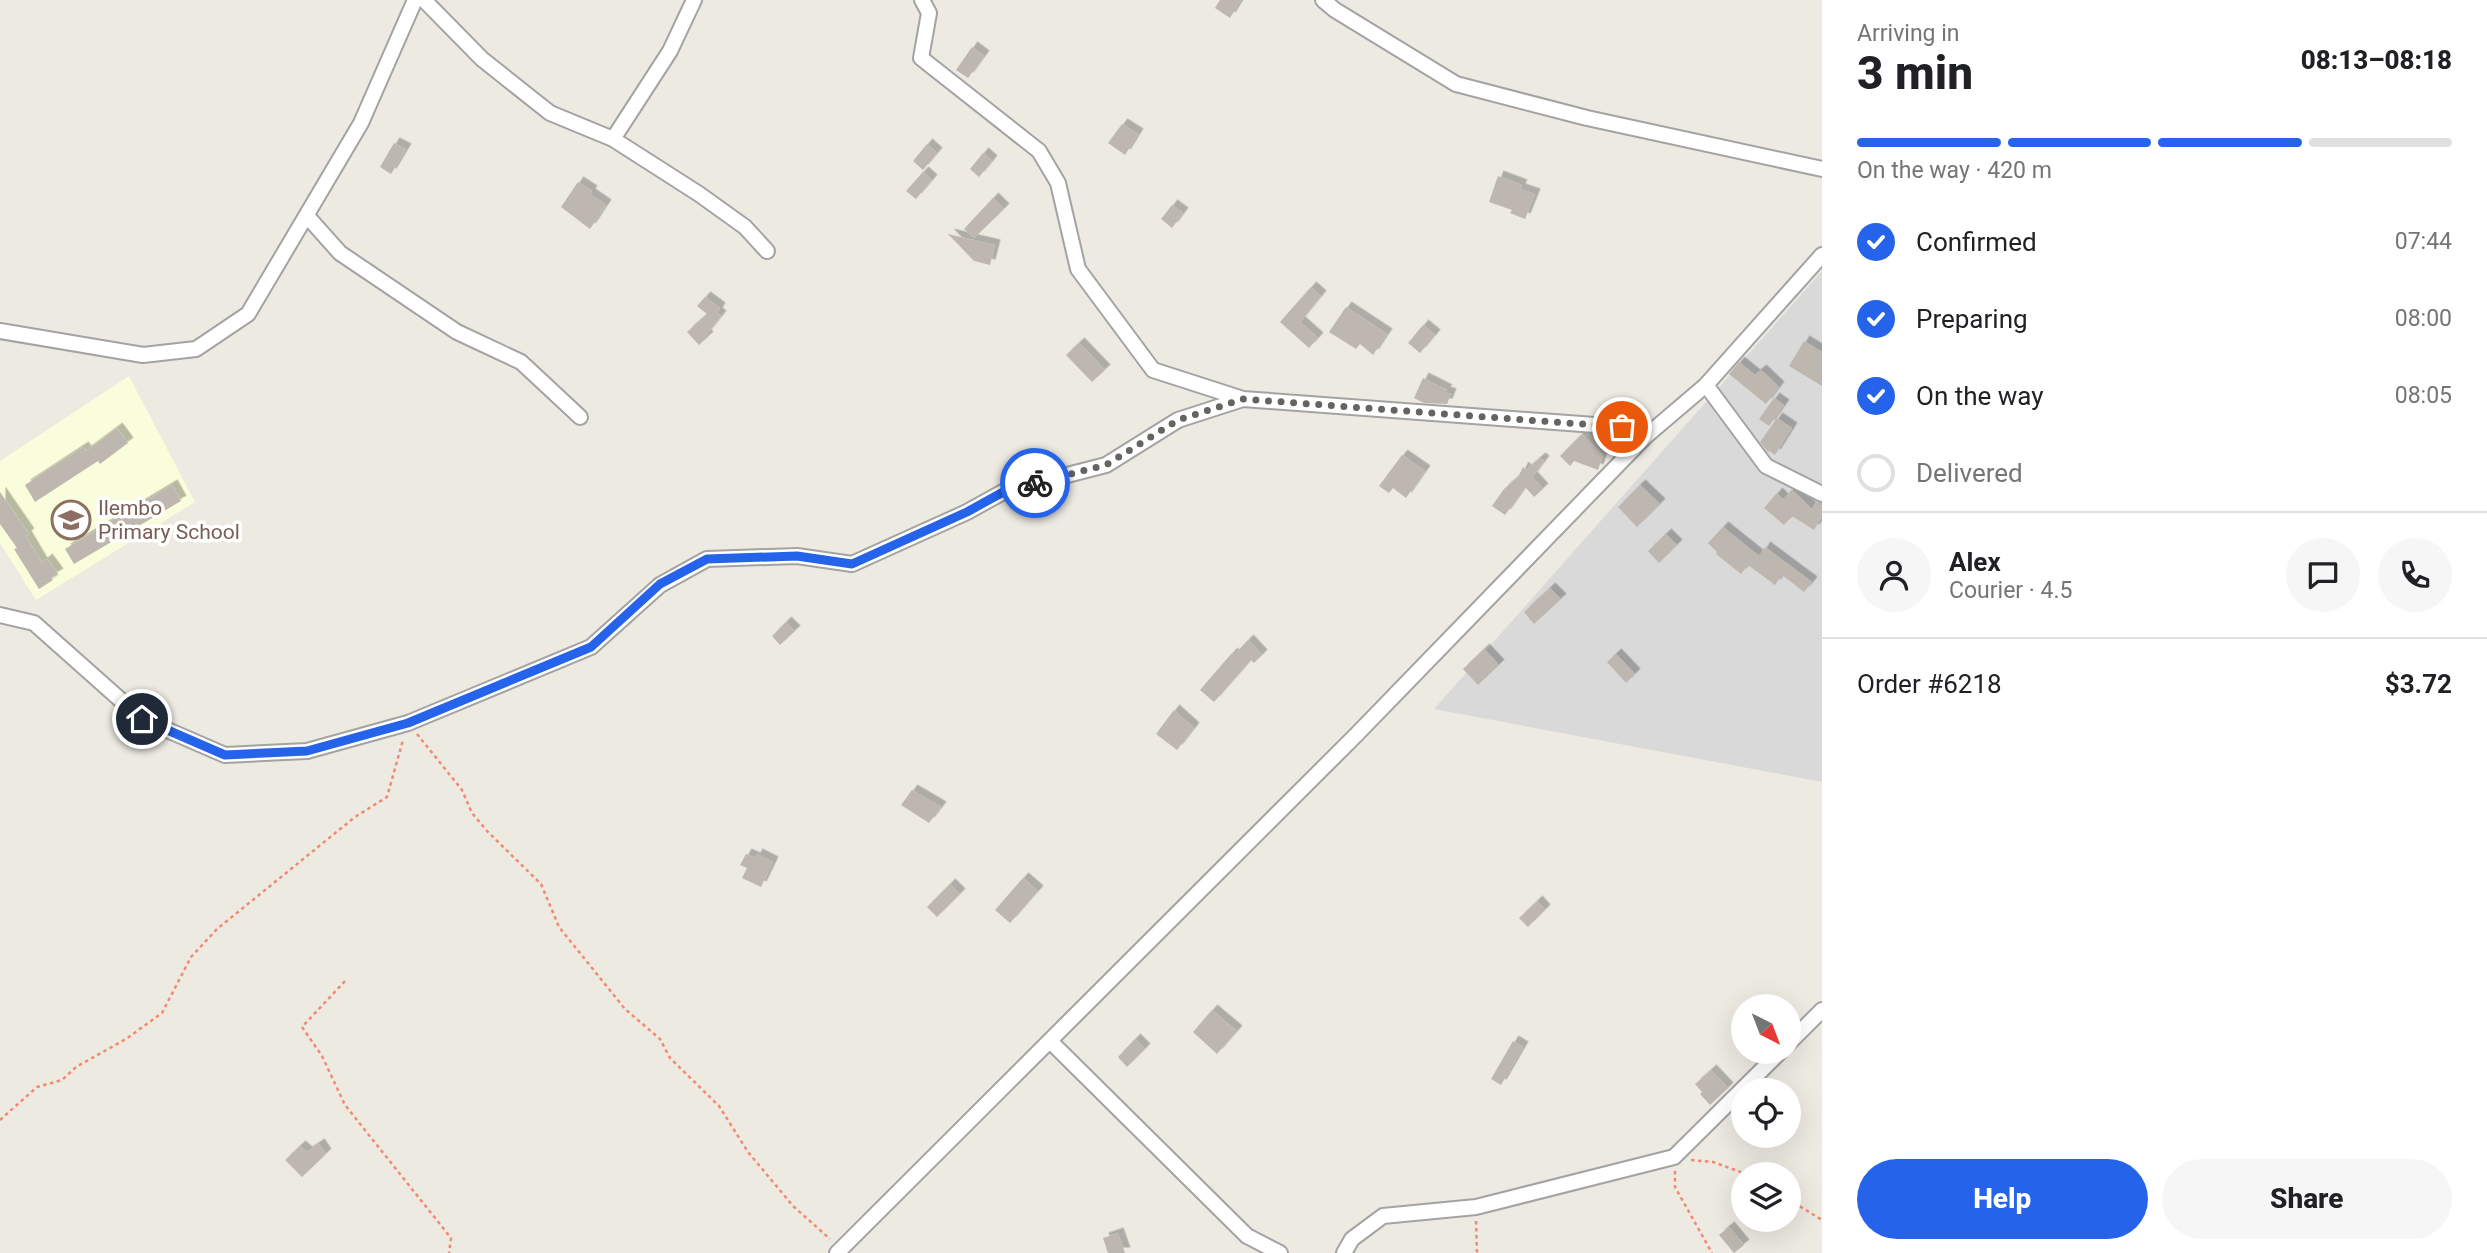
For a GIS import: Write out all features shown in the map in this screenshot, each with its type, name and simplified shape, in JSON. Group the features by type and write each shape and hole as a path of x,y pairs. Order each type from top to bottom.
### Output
{"street":[{"path":"0,331 142,355 196,349 248,314 361,123 415,0"},
{"path":"425,0 482,60 550,113 613,139 709,200 745,227 767,251"},
{"path":"613,139 670,51 694,0"},
{"path":"922,0 929,13 921,58 1039,151 1058,183 1078,269 1153,370 1243,399 1622,427 1645,437"},
{"path":"1322,0 1456,84 1587,118 1822,169"},
{"path":"307,216 340,253 457,332 521,362 580,417"},
{"path":"839,1251 1357,734 1645,437 1706,385 1822,255"},
{"path":"1706,385 1766,467 1822,494"},
{"path":"0,615 34,623 142,719 225,755 307,751 408,723 591,647 660,584 707,559 797,556 852,564 967,512 1005,491 1106,465 1178,420 1243,399"},
{"path":"1801,1031 1822,1010"},
{"path":"1051,1042 1247,1236 1280,1253"},
{"path":"1344,1253 1352,1239 1383,1216 1476,1206 1674,1157 1768,1064"}],"path":[{"path":"0,1120 37,1087 62,1080 76,1067 126,1039 162,1013 191,957 217,929 355,817 387,797 408,723"},
{"path":"408,723 462,790 472,813 541,884 559,927 625,1009 660,1039 670,1058 719,1105 748,1152 793,1206 839,1251"},
{"path":"345,981 302,1027 322,1056 345,1105 451,1238 449,1253"},
{"path":"1712,1253 1675,1187 1674,1157 1713,1162 1731,1169"},
{"path":"1476,1206 1477,1253"},
{"path":"1801,1207 1822,1220"}],"shaded area":[{"path":"1822,271 1822,782 1434,709"},
{"path":"129,376 195,502 36,600 0,543 0,461"}],"building":[{"path":"1220,0 1241,0 1230,18 1215,8"},
{"path":"972,47 984,56 968,78 956,70"},
{"path":"1122,124 1138,134 1125,155 1108,143"},
{"path":"394,143 406,149 391,174 380,167"},
{"path":"927,144 937,153 923,170 913,161"},
{"path":"983,153 992,161 979,177 970,169"},
{"path":"923,172 932,180 916,199 906,191"},
{"path":"1498,176 1522,185 1520,189 1535,194 1525,219 1510,213 1512,210 1489,202"},
{"path":"578,182 606,205 590,229 561,207"},
{"path":"993,198 1004,209 974,238 964,229"},
{"path":"1172,205 1183,213 1172,228 1161,219"},
{"path":"948,234 995,245 990,265 974,261"},
{"path":"1311,287 1321,296 1300,322 1318,338 1309,348 1280,322"},
{"path":"705,297 720,308 717,313 721,316 706,335 708,337 699,345 687,332 707,314 697,306"},
{"path":"1346,307 1387,334 1373,355 1360,344 1356,349 1329,332"},
{"path":"1423,325 1435,335 1420,353 1408,343"},
{"path":"1804,341 1822,352 1822,386 1789,366"},
{"path":"1079,343 1105,370 1092,382 1066,355"},
{"path":"1739,362 1755,375 1761,370 1779,387 1766,404 1729,374"},
{"path":"1423,378 1451,394 1447,404 1424,403 1414,398"},
{"path":"1774,398 1784,405 1769,426 1759,419"},
{"path":"1777,418 1792,428 1775,455 1768,452 1760,442"},
{"path":"117,428 128,443 100,464 98,461 35,502 25,485 83,447 86,451"},
{"path":"1582,434 1603,455 1598,470 1574,461 1570,466 1560,456"},
{"path":"1402,455 1425,471 1406,498 1393,488 1389,493 1379,486"},
{"path":"1540,458 1544,461 1532,477 1543,489 1534,497 1525,487 1505,515 1492,506 1504,489 1518,477 1523,467 1526,470"},
{"path":"172,485 181,501 74,564 65,549"},
{"path":"1640,485 1660,504 1637,527 1618,507"},
{"path":"1792,490 1812,509 1816,502 1822,504 1822,517 1814,530 1792,516 1784,525 1764,508 1777,493 1783,499"},
{"path":"0,492 29,534 26,536 42,563 47,559 58,574 39,589 14,549 17,548 0,524"},
{"path":"1723,527 1759,556 1765,547 1812,582 1804,592 1782,575 1775,585 1748,565 1741,574 1716,554 1708,543"},
{"path":"1666,534 1677,545 1659,563 1648,551"},
{"path":"1550,588 1561,599 1534,624 1524,612"},
{"path":"786,622 795,631 780,645 772,636"},
{"path":"1248,640 1262,655 1254,663 1251,660 1214,702 1200,690 1232,653 1234,655"},
{"path":"1484,649 1499,665 1478,685 1463,669"},
{"path":"1616,654 1635,674 1626,683 1607,662"},
{"path":"1174,710 1194,728 1177,750 1156,734"},
{"path":"912,790 941,807 929,823 901,805"},
{"path":"746,854 755,858 757,854 773,862 761,887 742,878 747,868 740,865"},
{"path":"1023,878 1038,891 1010,923 995,910"},
{"path":"950,884 960,894 937,917 927,907"},
{"path":"1537,901 1545,910 1528,927 1519,918"},
{"path":"1212,1010 1237,1031 1217,1054 1193,1032"},
{"path":"1135,1039 1145,1049 1127,1067 1118,1057"},
{"path":"1513,1041 1523,1047 1501,1085 1491,1079"},
{"path":"1711,1070 1728,1088 1710,1105 1695,1084"},
{"path":"319,1144 326,1154 302,1177 285,1160 300,1146 307,1152"},
{"path":"1729,1227 1744,1245 1734,1253 1719,1235"},
{"path":"1118,1233 1125,1253 1108,1253 1103,1238"}],"way so far":[{"path":"1035,483 1106,465 1178,420 1243,399 1622,427"}],"place":[{"name":"Ilembo Primary School","path":"71,520"}],"route":[{"path":"142,719 225,755 307,751 408,723 591,647 660,584 707,559 797,556 852,564 967,512 1005,491 1035,483"}]}
